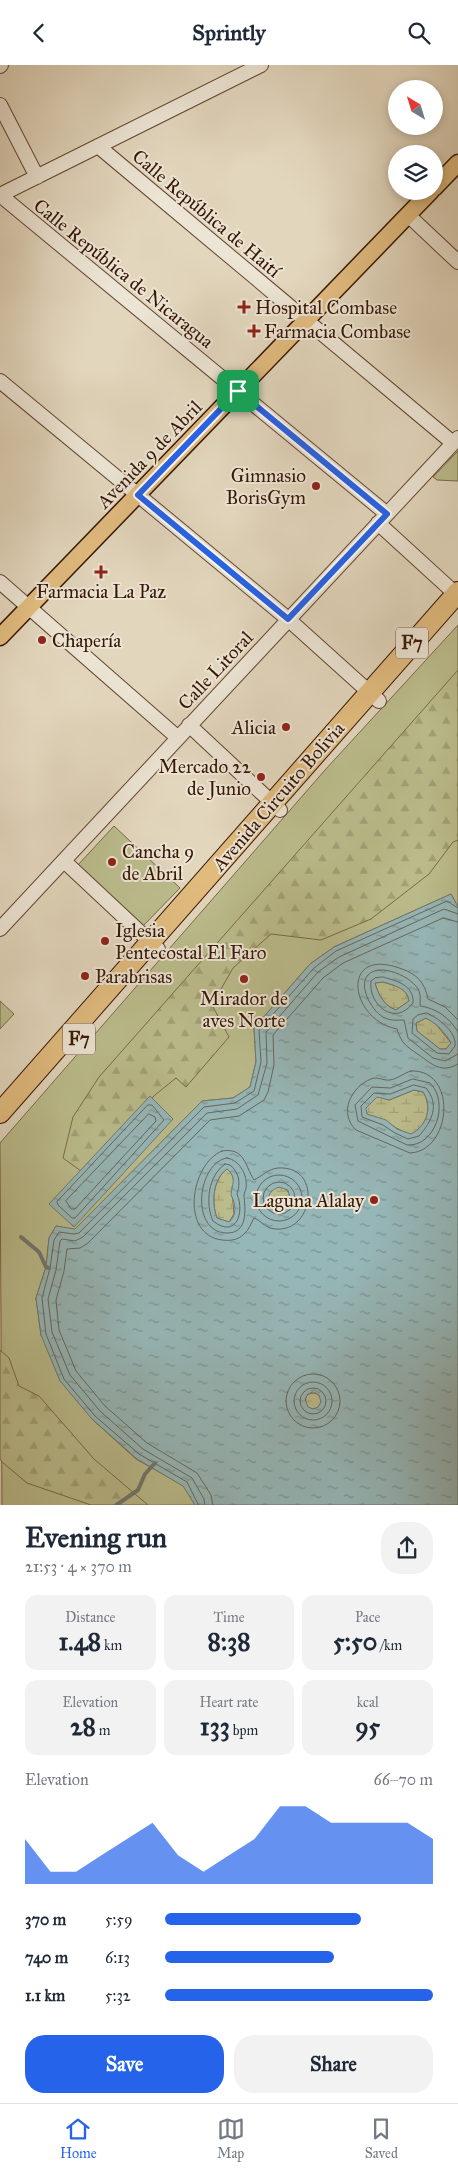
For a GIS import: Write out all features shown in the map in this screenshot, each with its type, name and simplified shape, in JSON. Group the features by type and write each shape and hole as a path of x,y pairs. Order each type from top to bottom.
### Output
{"highway":[{"name":"Avenida Circuito Bolivia","path":"0,1113 154,945 374,697 458,598"},
{"name":"Avenida Circuito Bolivia","path":"0,1129 154,945"}],"main road":[{"path":"443,179 458,163"},
{"name":"Avenida 9 de Abril","path":"0,637 422,200"}],"street":[{"path":"0,195 260,65"},
{"path":"0,105 37,177"},
{"name":"Calle República de Haití","path":"98,146 306,321 455,440"},
{"name":"Calle República de Nicaragua","path":"0,195 238,391 383,518 458,598"},
{"path":"408,215 458,262"},
{"path":"0,381 288,619 374,697"},
{"name":"Calle Litoral","path":"0,929 455,440"},
{"path":"0,582 177,737"},
{"path":"189,725 276,806"},
{"path":"64,861 154,945"}],"green space":[{"path":"458,451 458,481 437,480 433,477"},
{"path":"458,625 458,907 451,894 334,947 310,964 254,1028 256,1062 250,1087 233,1098 202,1101 75,1230 56,1226 49,1238 46,1267 36,1298 41,1335 92,1419 136,1459 184,1486 195,1505 2,1505 0,1143 325,770"},
{"path":"458,670 458,840 453,842 429,874 371,919 321,940 271,934 233,968 212,1005 229,1037 186,1087 176,1078 155,1095 81,1171 63,1158 73,1117 99,1077"},
{"path":"114,826 180,888 143,926 77,866"},
{"path":"383,982 403,990 409,1001 396,1010 388,1006 380,995 375,983"},
{"path":"0,1001 14,1014 0,1029"},
{"path":"426,1018 435,1023 451,1043 446,1049 440,1049 417,1031 416,1023"},
{"path":"414,1090 423,1092 428,1104 428,1110 421,1127 411,1135 367,1115 365,1108 377,1096 389,1100"},
{"path":"227,1169 232,1173 235,1186 232,1191 234,1214 229,1222 217,1218 214,1205 216,1185 222,1173"},
{"path":"279,1187 287,1190 290,1198 287,1206 279,1209 271,1206 268,1198 271,1190"},
{"path":"0,1350 9,1358 19,1386 39,1396 94,1459 148,1505 91,1505 27,1483 2,1462 0,1459"},
{"path":"310,1393 316,1393 321,1398 319,1407 310,1409 305,1404 305,1398"}],"water":[{"name":"Laguna Alalay","path":"451,894 458,907 458,1505 195,1505 183,1486 137,1459 92,1419 60,1381 41,1335 36,1298 46,1267 49,1238 56,1226 75,1229 202,1101 233,1098 250,1087 256,1062 254,1028 310,964 334,947","holes":["383,982 403,990 409,1001 396,1010 388,1006 382,999 375,983","426,1018 434,1023 451,1043 446,1049 440,1049 417,1031 416,1023","414,1090 423,1092 428,1104 427,1116 417,1131 411,1134 397,1129 386,1120 367,1114 366,1108 377,1097 389,1100","227,1169 233,1178 231,1195 235,1210 229,1222 217,1218 215,1212 214,1191 222,1173","279,1187 288,1190 290,1198 288,1205 275,1210 268,1202 270,1194","313,1392 319,1395 321,1402 318,1407 313,1409 308,1407 305,1399 308,1394"]},
{"path":"150,1096 173,1119 74,1227 49,1204"}],"waterway":[{"path":"21,1237 39,1252 46,1267 49,1268"},
{"path":"116,1505 138,1490 145,1474 155,1463"}],"place":[{"name":"Hospital Combase","path":"244,307"},
{"name":"Farmacia Combase","path":"254,331"},
{"name":"Gimnasio BorisGym","path":"316,486"},
{"name":"Farmacia La Paz","path":"101,572"},
{"name":"Chapería","path":"42,640"},
{"name":"Alicia","path":"286,727"},
{"name":"Mercado 22 de Junio","path":"261,777"},
{"name":"Cancha 9 de Abril","path":"112,862"},
{"name":"Iglesia Pentecostal El Faro","path":"105,941"},
{"name":"Parabrisas","path":"85,976"},
{"name":"Mirador de aves Norte","path":"244,979"},
{"name":"Laguna Alalay","path":"374,1200"}],"route":[{"path":"238,391 387,514 288,619 138,495 238,391"}]}
